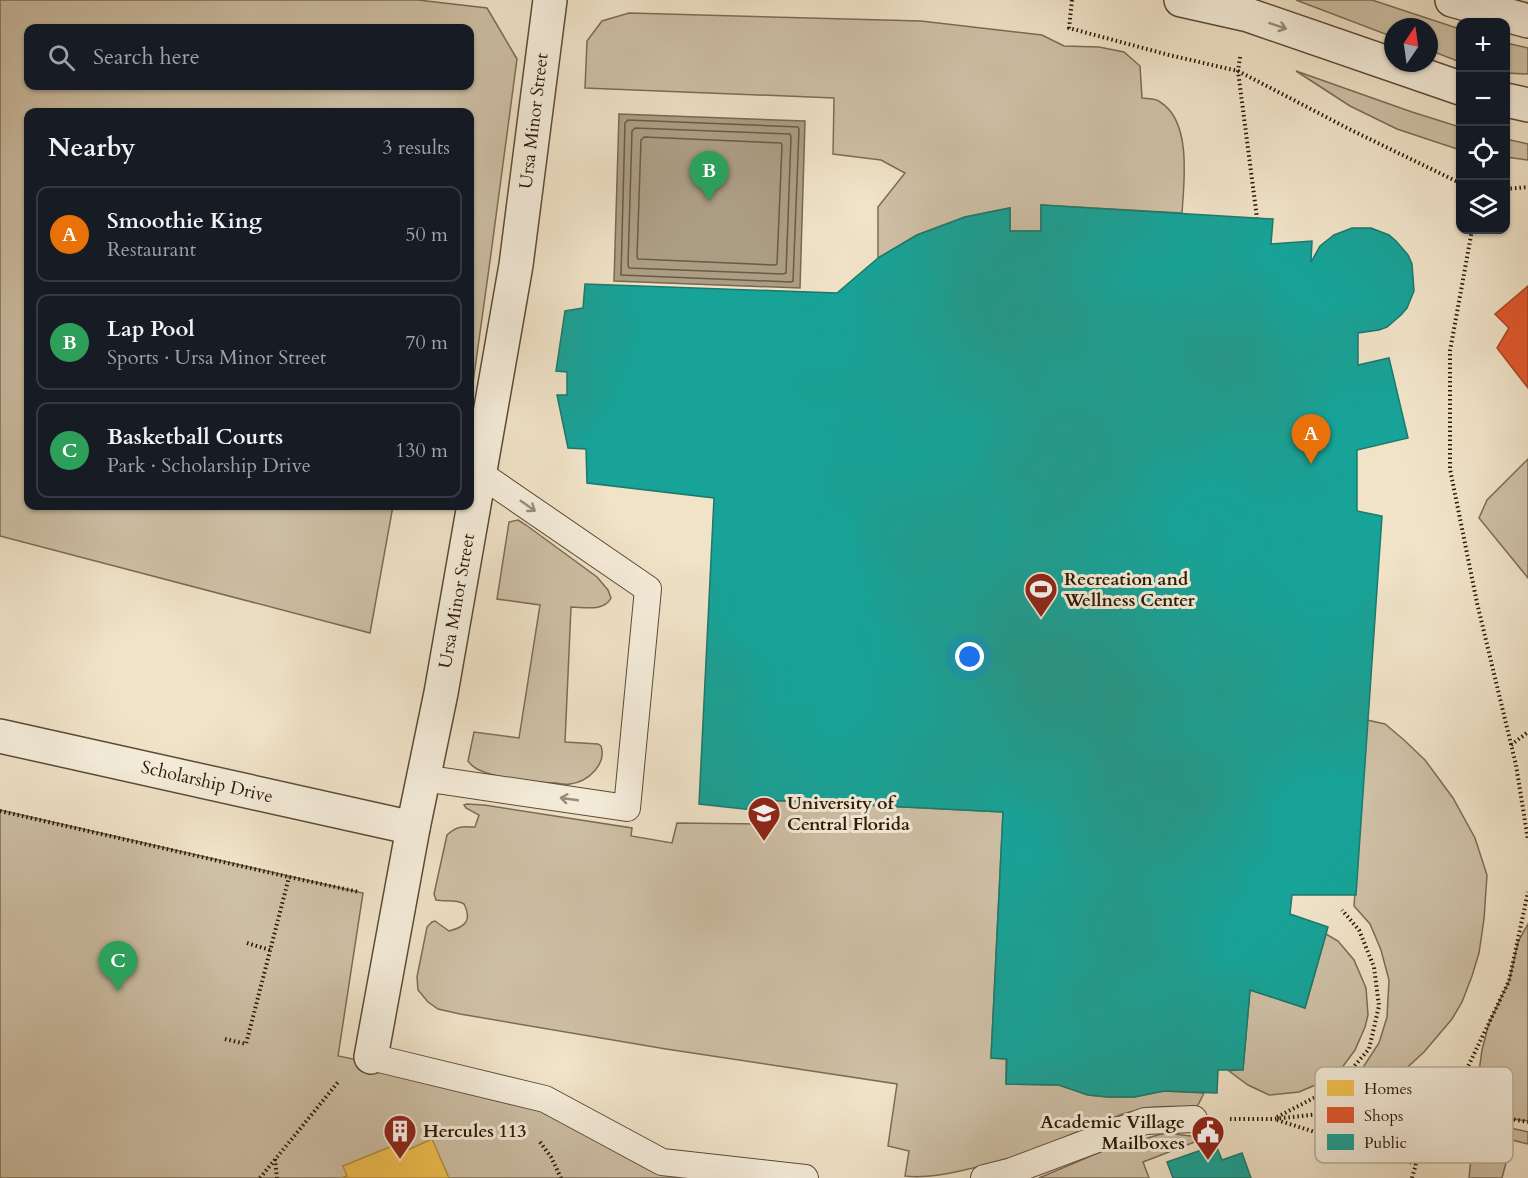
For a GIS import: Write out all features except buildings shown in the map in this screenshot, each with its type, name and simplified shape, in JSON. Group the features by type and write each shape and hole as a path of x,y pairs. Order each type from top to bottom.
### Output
{"street":[{"name":"Ursa Minor Street","path":"474,502 516,265 550,0"},
{"path":"1185,0 1248,15 1456,86"},
{"path":"1452,0 1528,21"},
{"path":"1510,101 1528,105"},
{"name":"Ursa Minor Street","path":"371,1057 413,828 441,693 473,510"},
{"name":"Scholarship Drive","path":"0,736 413,828"}],"lane":[{"path":"423,778 627,808 648,589 479,473"},
{"path":"371,1057 545,1099 662,1162 805,1178"},
{"path":"984,1178 1012,1171 1145,1121 1194,1119"}],"path":[{"path":"1072,0 1069,28 1238,71 1349,129 1456,181"},
{"path":"1238,71 1257,218"},
{"path":"1510,189 1528,187"},
{"path":"1471,234 1450,351 1450,469 1477,603 1516,765 1528,840"},
{"path":"1511,744 1528,732"},
{"path":"0,811 363,893"},
{"path":"225,1039 246,1044 289,877"},
{"path":"1468,1067 1509,981 1528,892"},
{"path":"1342,910 1359,930 1374,967 1379,1006 1369,1048 1353,1067"},
{"path":"247,943 270,950"},
{"path":"260,1178 343,1076 371,1057"},
{"path":"1273,1119 1315,1097"},
{"path":"1273,1119 1315,1115"},
{"path":"1273,1119 1315,1132"},
{"path":"1513,1119 1528,1122"},
{"path":"275,1159 277,1178"},
{"path":"1412,1178 1416,1164 1413,1163"}],"shaded area":[{"path":"0,0 418,0 487,8 517,59 474,375 474,108 24,108 24,510 392,510 370,633 0,536"},
{"path":"1296,0 1372,0 1427,18 1384,18 1384,34"},
{"path":"629,13 921,21 1042,35 1064,46 1099,47 1124,52 1140,66 1142,98 1158,101 1170,111 1177,123 1184,153 1182,213 1041,205 1041,231 1010,231 1010,208 965,217 917,235 878,258 878,207 905,173 881,160 833,154 834,98 585,88 587,41 602,21"},
{"path":"1438,22 1456,28 1456,60 1438,53"},
{"path":"1510,44 1528,48 1528,74 1510,73"},
{"path":"1296,71 1456,126 1456,149 1397,129 1350,106"},
{"path":"1510,140 1528,144 1528,160 1510,158"},
{"path":"1528,459 1528,578 1479,518 1487,500"},
{"path":"518,520 597,577 608,590 611,598 599,607 571,607 565,742 598,744 601,746 602,753 599,765 594,771 577,783 527,781 497,776 477,769 468,761 474,732 519,738 540,605 497,599 509,522"},
{"path":"1367,720 1385,724 1425,760 1453,798 1475,838 1487,875 1479,953 1462,1002 1452,1019 1424,1052 1408,1067 1363,1067 1379,1043 1387,1017 1389,980 1381,950 1370,924 1354,906"},
{"path":"765,800 1003,812 991,1058 1006,1059 1006,1084 1059,1085 1088,1095 1108,1097 1134,1097 1164,1091 1204,1093 1197,1107 1165,1106 1133,1111 1033,1150 991,1163 940,1175 905,1176 909,1151 888,1146 897,1084 666,1049 460,1014 438,1009 428,1002 418,990 417,977 427,927 435,921 449,931 463,925 467,919 464,904 436,900 434,894 447,835 457,828 475,827 479,815 464,805 484,805 632,828 631,836 672,843 677,823 761,824"},
{"path":"0,810 363,893 338,1056 512,1091 729,1178 0,1178"},
{"path":"1528,924 1528,1121 1513,1119 1513,1067 1480,1067 1489,1023 1509,981 1518,942"},
{"path":"1326,934 1338,941 1354,960 1366,988 1368,1015 1355,1050 1342,1067 1315,1067 1315,1085 1299,1092 1269,1095 1248,1085 1229,1071 1243,1069 1250,990 1305,1008"},
{"path":"1513,1129 1528,1132 1528,1144 1513,1140"},
{"path":"1165,1133 1191,1136 1198,1140 1143,1162 1149,1178 1039,1178 1105,1150"},
{"path":"1470,1163 1506,1163 1502,1178 1469,1178"}],"water":[{"path":"619,114 805,121 800,288 614,281"}],"place":[{"name":"Lap Pool","path":"709,201"},
{"name":"Smoothie King","path":"1311,464"},
{"name":"Recreation and Wellness Center","path":"1041,618"},
{"name":"University of Central Florida","path":"764,842"},
{"name":"Basketball Courts","path":"118,991"},
{"name":"Hercules 113","path":"400,1160"},
{"name":"Academic Village Mailboxes","path":"1208,1161"}]}
